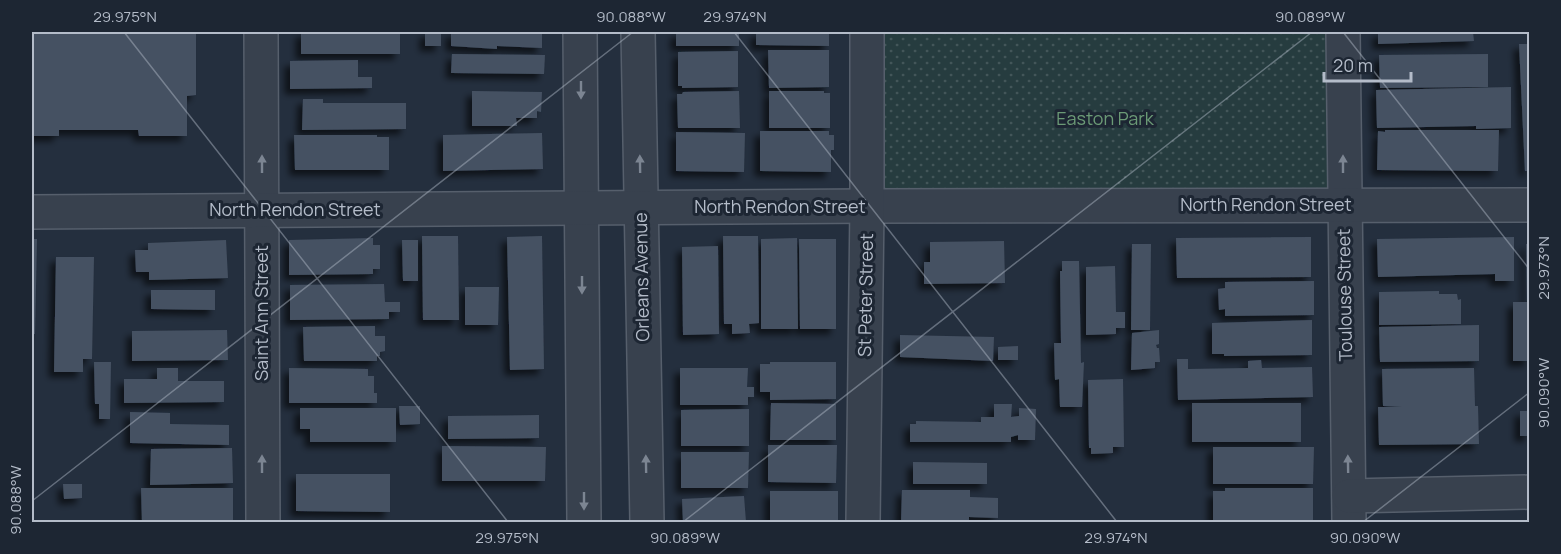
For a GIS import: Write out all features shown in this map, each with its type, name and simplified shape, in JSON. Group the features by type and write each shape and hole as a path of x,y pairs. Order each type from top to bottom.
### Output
{"street":[{"name":"Saint Ann Street","path":"261,32 263,522"},
{"path":"580,32 584,522"},
{"name":"Orleans Avenue","path":"638,32 647,522"},
{"name":"St Peter Street","path":"863,522 867,32"},
{"name":"Toulouse Street","path":"1343,32 1349,509"},
{"name":"North Rendon Street","path":"32,212 867,206 1530,205"},
{"path":"1349,509 1530,492"}],"green space":[{"name":"Easton Park","path":"867,32 1343,32 1344,205 867,206"}],"building":[{"path":"32,32 196,32 196,95 187,96 187,136 139,136 138,130 59,130 59,136 32,136"},
{"path":"301,32 400,32 400,54 301,54"},
{"path":"425,32 441,32 441,46 425,46"},
{"path":"451,32 542,32 542,48 497,46 497,49 451,46"},
{"path":"676,32 739,32 739,46 676,46"},
{"path":"756,32 829,32 829,46 756,45"},
{"path":"1378,32 1473,32 1474,41 1378,44"},
{"path":"1519,44 1530,44 1530,171 1525,171"},
{"path":"768,50 829,50 829,87 769,88"},
{"path":"738,51 738,87 682,88 678,86 678,52"},
{"path":"452,54 545,55 544,74 451,73"},
{"path":"1488,54 1488,87 1380,88 1379,55"},
{"path":"358,60 358,77 372,77 372,88 290,89 290,61"},
{"path":"1511,87 1511,128 1476,129 1476,126 1377,128 1376,90"},
{"path":"472,91 542,92 541,112 537,111 537,118 516,118 517,126 472,126"},
{"path":"739,91 740,128 678,128 677,94"},
{"path":"769,91 824,91 824,93 830,93 830,128 769,128"},
{"path":"303,99 323,99 323,103 406,103 406,129 302,130"},
{"path":"1385,130 1499,130 1498,171 1377,170 1378,131 1385,132"},
{"path":"760,131 829,131 829,135 834,135 831,172 760,171"},
{"path":"676,132 745,133 744,172 676,171"},
{"path":"542,133 543,169 443,171 443,135"},
{"path":"294,135 389,137 389,170 295,170"},
{"path":"422,236 458,236 459,320 423,320"},
{"path":"542,236 544,369 510,370 507,237"},
{"path":"723,236 758,236 759,323 749,324 750,333 732,334 732,324 724,324"},
{"path":"1311,237 1311,277 1177,278 1176,238"},
{"path":"1514,237 1514,281 1495,281 1495,274 1378,277 1377,239"},
{"path":"373,238 373,245 380,245 380,269 373,269 373,274 289,275 289,240"},
{"path":"797,238 798,329 761,329 761,239"},
{"path":"32,239 37,239 35,334 32,334"},
{"path":"799,239 836,239 836,329 800,329"},
{"path":"226,240 228,278 149,280 149,272 136,272 135,250 148,250 148,243"},
{"path":"402,240 418,240 418,281 403,281"},
{"path":"1004,241 1005,283 924,284 924,262 930,262 930,242"},
{"path":"1132,244 1151,244 1150,330 1131,330"},
{"path":"1526,244 1530,244 1530,361 1513,361 1513,302 1527,302"},
{"path":"718,246 719,334 683,335 682,247"},
{"path":"56,257 94,257 92,359 83,359 83,372 54,372"},
{"path":"1062,261 1079,261 1081,363 1084,362 1082,407 1060,407 1059,379 1055,380 1054,343 1061,343 1060,271 1062,271"},
{"path":"1115,266 1116,312 1125,312 1125,328 1116,328 1116,334 1086,335 1086,267"},
{"path":"1314,281 1314,315 1225,316 1225,309 1219,310 1218,289 1225,288 1225,282"},
{"path":"384,284 385,302 400,302 400,312 389,312 389,319 290,320 290,285"},
{"path":"465,287 499,287 498,325 465,325"},
{"path":"151,290 215,290 215,310 151,309"},
{"path":"1439,291 1439,294 1457,294 1458,300 1461,299 1461,324 1379,325 1379,292"},
{"path":"1312,320 1312,355 1224,356 1224,354 1212,354 1212,323"},
{"path":"1479,325 1479,361 1380,362 1379,327"},
{"path":"375,326 375,336 385,336 385,351 380,352 377,361 304,361 303,327"},
{"path":"227,330 228,360 132,361 132,331"},
{"path":"1159,330 1159,344 1156,345 1159,348 1160,362 1155,362 1155,368 1131,370 1132,333"},
{"path":"900,335 994,337 993,361 900,357"},
{"path":"1018,346 1018,360 998,360 998,347"},
{"path":"1177,359 1188,359 1188,369 1248,368 1248,361 1261,360 1262,368 1312,367 1313,397 1178,400"},
{"path":"94,362 111,362 110,419 99,419 99,404 95,404"},
{"path":"770,362 836,362 836,399 770,400 770,392 760,392 760,364 770,364"},
{"path":"157,368 178,368 178,381 224,381 224,402 124,403 124,379 157,379"},
{"path":"289,368 368,369 368,376 374,376 374,393 377,393 377,403 289,403"},
{"path":"680,368 748,368 747,387 754,387 754,397 748,397 748,405 680,405"},
{"path":"1474,368 1479,444 1379,445 1378,407 1402,407 1383,406 1382,369"},
{"path":"1123,379 1124,447 1113,447 1113,453 1091,454 1088,380"},
{"path":"771,403 836,404 836,440 770,440"},
{"path":"1192,403 1301,403 1301,442 1192,442"},
{"path":"994,404 1012,404 1011,417 1019,416 1019,408 1036,409 1035,440 1018,440 1018,435 1011,437 1011,442 910,442 910,424 916,424 916,421 981,422 981,417 994,417"},
{"path":"399,406 420,406 420,424 400,425"},
{"path":"300,408 396,408 396,442 310,442 310,429 300,429"},
{"path":"749,409 749,446 681,446 681,410"},
{"path":"1520,411 1530,411 1530,436 1520,436"},
{"path":"130,412 170,413 170,424 229,425 229,445 130,443"},
{"path":"539,415 539,438 448,439 448,416"},
{"path":"768,445 837,445 836,483 768,482"},
{"path":"442,446 546,447 545,481 442,481"},
{"path":"1213,447 1314,447 1313,484 1213,484"},
{"path":"232,448 233,483 150,485 151,449"},
{"path":"681,452 749,452 748,488 681,488"},
{"path":"913,462 987,463 987,484 913,484"},
{"path":"296,474 390,474 390,512 296,511"},
{"path":"63,484 82,484 82,498 64,499"},
{"path":"141,488 233,488 233,522 142,522"},
{"path":"1225,488 1313,488 1313,522 1213,522 1213,491 1225,491"},
{"path":"902,490 970,490 970,497 998,498 998,518 969,517 969,522 901,522"},
{"path":"770,491 838,491 838,522 770,522"},
{"path":"744,496 746,522 683,522 682,499"}]}
